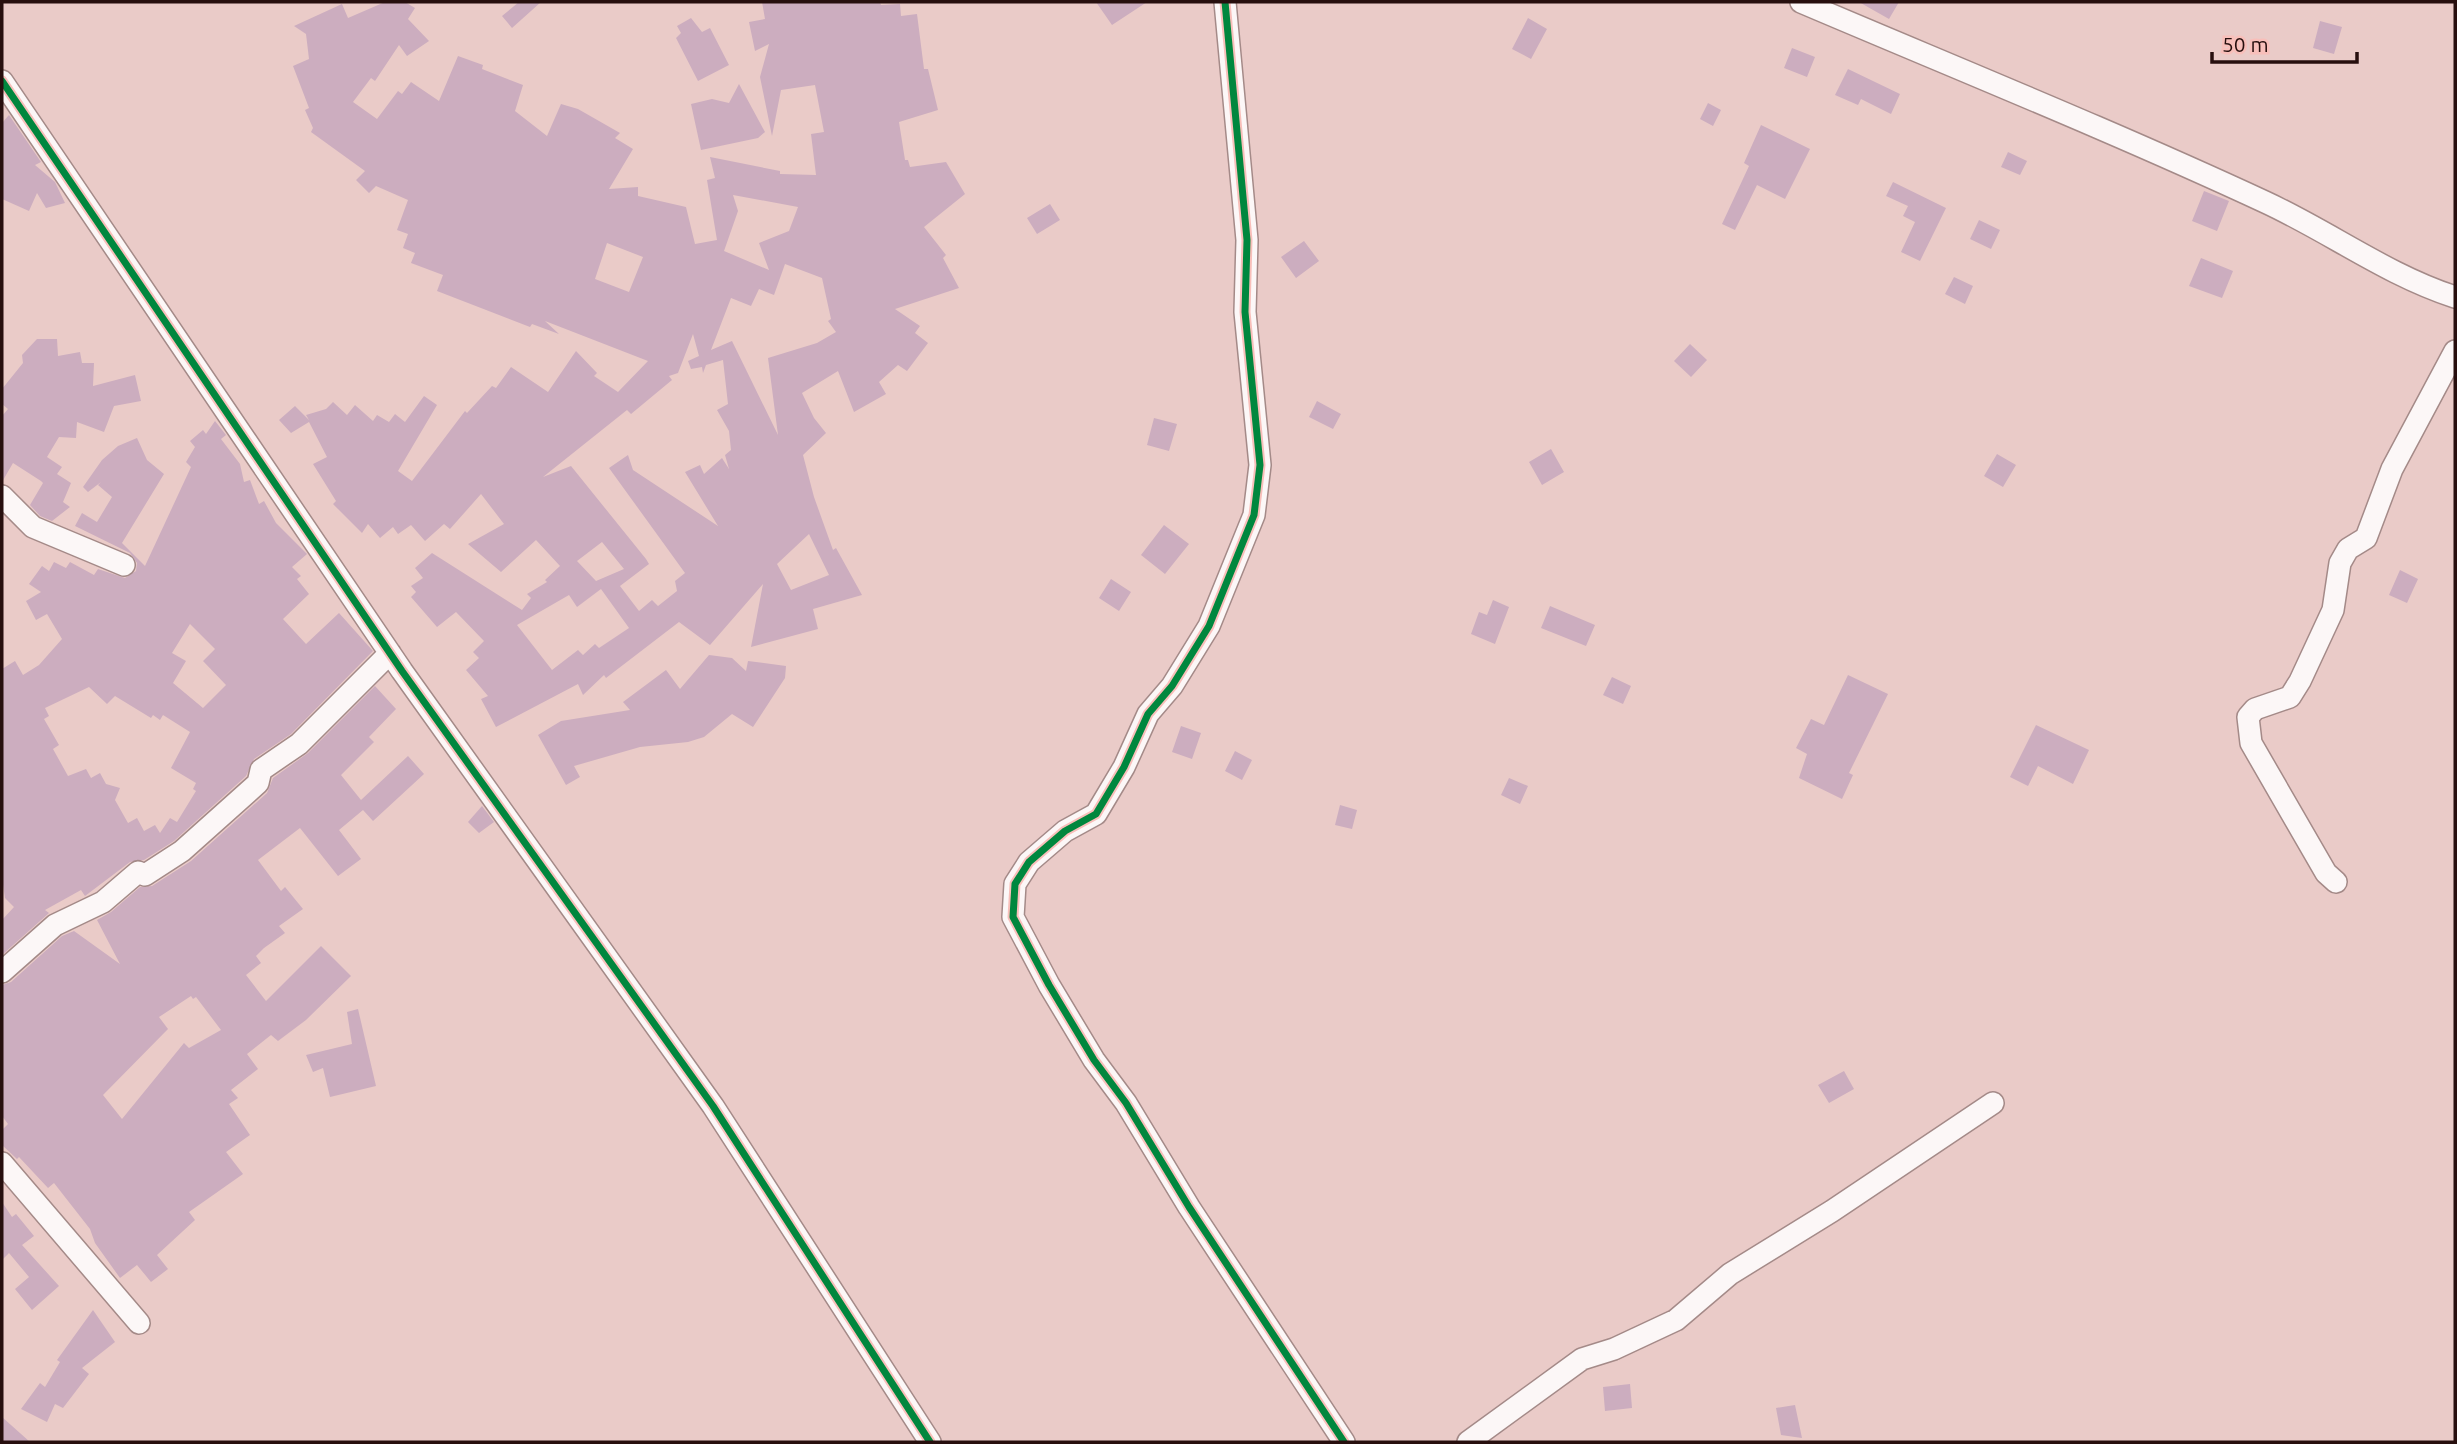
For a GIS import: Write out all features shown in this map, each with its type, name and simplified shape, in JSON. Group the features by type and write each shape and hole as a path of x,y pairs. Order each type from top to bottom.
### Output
{"street":[{"path":"1225,2 1247,240 1245,312 1260,466 1254,515 1209,626 1172,686 1148,715 1125,767 1096,814 1065,831 1028,862 1015,884 1013,917 1049,985 1094,1060 1126,1103 1189,1207 1344,1442"},
{"path":"1801,2 1923,52 2267,203 2402,277 2455,297"},
{"path":"2,81 390,653 713,1106 930,1442"},
{"path":"2336,882 2326,873 2277,793 2265,762 2251,743 2248,717 2255,709 2290,697 2301,681 2333,610 2340,563 2348,549 2367,538 2392,469 2455,351"},
{"path":"2,496 33,527 124,565"},
{"path":"2,972 55,925 103,902 129,877 138,872 145,875 182,851 258,783 261,769 299,744 390,653"},
{"path":"1468,1442 1582,1359 1614,1349 1676,1321 1730,1274 1832,1211 1993,1103"},
{"path":"2,1163 139,1323"}],"building":[{"path":"385,2 405,2 415,8 408,19 429,41 407,56 399,45 375,81 371,78 353,102 377,119 398,91 402,94 411,82 439,101 458,56 483,65 482,69 523,85 515,111 547,136 561,104 578,109 620,133 615,138 633,149 609,189 638,187 638,196 686,207 695,244 717,240 707,180 715,178 710,157 780,171 780,174 816,175 811,134 824,132 815,85 781,90 772,136 760,77 769,44 755,51 749,22 765,19 762,2 880,2 881,5 900,4 901,16 917,14 924,69 928,69 938,110 899,122 905,160 908,160 910,167 946,162 965,194 924,227 946,255 943,258 959,288 895,309 920,326 915,333 928,343 907,371 898,365 879,382 886,394 854,412 838,371 802,393 814,418 826,433 803,455 814,497 833,550 836,548 862,595 813,609 818,629 751,647 763,584 710,645 679,622 606,678 604,675 583,695 578,684 496,727 481,699 488,696 466,670 479,658 473,652 484,641 456,612 437,627 411,597 416,592 411,586 423,578 415,568 432,553 522,610 531,598 527,594 547,582 545,580 560,566 536,540 501,572 468,544 504,524 481,494 450,529 444,524 425,541 411,525 398,534 393,527 380,538 368,524 362,533 333,504 336,501 313,464 327,457 309,422 291,433 279,420 295,406 309,420 306,415 326,409 333,402 347,415 355,405 373,421 377,415 389,422 395,414 405,422 424,396 437,405 398,471 412,481 465,411 467,413 492,386 496,388 511,367 548,392 576,351 597,373 594,376 618,392 648,361 545,321 559,334 532,324 530,327 437,291 443,275 411,263 415,253 403,248 408,234 397,230 408,200 376,186 369,193 356,180 365,171 311,132 313,128 305,110 309,108 293,66 309,59 306,34 294,26 342,4 348,18","holes":["733,195 798,207 789,231 759,243 769,270 724,251 738,211","607,243 643,257 629,292 595,279","785,264 822,278 831,319 828,321 836,332 817,343 768,358 778,435 732,341 711,350 731,298 751,306 759,289 774,295","693,334 699,356 688,361 691,369 702,367 703,373 706,365 723,360 728,404 717,410 729,431 731,450 725,455 729,469 722,458 704,474 700,465 685,472 718,526 633,470 628,455 609,468 685,573 675,581 677,591 658,606 652,600 639,611 620,586 649,564 646,559 571,466 543,477 627,410 631,414 672,380 669,376 678,373","809,534 829,575 791,590 777,564","602,542 624,569 596,581 577,561","601,589 629,628 599,648 595,644 583,655 578,650 552,670 517,625 569,595 577,607"]},
{"path":"519,2 541,2 512,28 502,16"},
{"path":"1096,2 1147,2 1112,25"},
{"path":"1859,2 1899,2 1889,19"},
{"path":"691,18 702,32 710,28 729,65 698,81 676,38 681,33 677,26"},
{"path":"1528,18 1547,29 1531,59 1512,49"},
{"path":"2320,21 2342,27 2334,54 2313,48"},
{"path":"1792,48 1815,57 1807,77 1784,68"},
{"path":"1848,69 1900,94 1891,114 1861,99 1858,105 1835,95"},
{"path":"739,84 765,132 758,138 701,150 691,104 712,99 729,103"},
{"path":"1708,103 1721,110 1713,126 1700,119"},
{"path":"9,115 41,162 35,165 55,182 65,203 46,208 37,193 29,211 2,199 2,123"},
{"path":"1761,125 1810,149 1785,199 1757,185 1735,230 1722,224 1749,166 1744,163"},
{"path":"2008,152 2027,161 2020,175 2001,167"},
{"path":"1893,182 1946,208 1920,261 1901,252 1915,222 1903,216 1908,206 1886,196"},
{"path":"2204,191 2229,201 2217,231 2192,221"},
{"path":"1050,204 1060,220 1037,234 1027,218"},
{"path":"1979,220 2000,230 1991,249 1970,239"},
{"path":"1304,241 1319,261 1296,278 1281,257"},
{"path":"2201,258 2233,271 2222,298 2189,286"},
{"path":"1954,277 1973,286 1965,304 1945,294"},
{"path":"37,339 57,339 58,356 80,352 82,363 94,363 93,386 135,375 141,401 114,406 104,432 77,422 76,438 59,437 47,457 62,467 57,474 71,483 63,502 70,507 52,521 40,516 30,505 43,483 41,481 13,463 2,482 2,416 8,409 2,404 2,389 23,363 22,355"},
{"path":"1690,344 1707,360 1691,377 1674,361"},
{"path":"1317,401 1341,414 1333,429 1309,417"},
{"path":"1154,418 1177,424 1169,451 1147,445"},
{"path":"215,421 226,435 221,439 240,464 244,482 250,480 259,504 264,501 276,523 307,554 292,567 301,576 297,579 309,594 283,619 306,644 339,613 373,651 291,734 254,759 246,776 174,841 144,860 130,862 85,896 81,890 45,910 49,913 2,955 2,920 14,907 5,898 2,878 2,669 15,661 23,675 39,665 62,639 47,614 36,620 26,601 41,592 29,584 42,566 49,571 54,562 66,568 70,562 94,575 98,569 125,578 136,571 137,563 130,553 75,526 82,513 97,522 112,497 98,485 101,482 88,492 83,487 102,460 118,446 137,438 147,460 164,474 122,543 145,566 191,467 186,462 195,447 190,441 203,430 206,434","holes":["190,624 215,649 203,661 226,685 203,708 173,683 186,661 172,653","89,687 107,704 115,696 151,718 153,715 160,720 163,715 190,732 171,768 196,783 193,789 196,791 177,822 170,818 160,833 155,825 144,831 137,818 128,823 115,800 120,788 106,784 100,773 91,778 86,769 68,776 53,749 59,745 44,719 49,716 45,708"]},
{"path":"1551,449 1564,472 1542,485 1529,462"},
{"path":"1997,454 2016,465 2003,487 1984,476"},
{"path":"1164,525 1189,544 1165,574 1141,555"},
{"path":"2400,570 2418,579 2407,603 2389,595"},
{"path":"1111,579 1131,592 1119,611 1099,598"},
{"path":"1493,600 1509,607 1495,644 1471,634 1479,612 1487,615"},
{"path":"1550,606 1595,625 1586,646 1541,628"},
{"path":"709,655 732,658 746,671 748,661 786,666 785,678 753,727 732,714 704,737 688,742 640,747 574,766 580,777 566,785 538,735 561,721 630,710 623,702 666,670 680,689"},
{"path":"1848,675 1888,694 1849,773 1853,775 1842,799 1799,778 1807,754 1796,748 1811,719 1824,725"},
{"path":"1612,677 1631,686 1623,704 1603,695"},
{"path":"375,686 396,709 369,737 374,742 341,775 361,800 408,756 424,774 373,821 363,810 339,830 361,859 338,876 300,828 258,860 281,891 285,887 303,909 279,926 285,933 256,956 261,963 246,975 266,1001 321,946 351,976 306,1020 278,1041 271,1035 247,1054 258,1069 231,1090 238,1098 229,1104 250,1135 226,1152 243,1174 189,1212 195,1220 157,1255 168,1269 151,1282 137,1265 120,1278 95,1243 90,1229 54,1183 48,1188 19,1157 17,1159 2,1145 2,1130 8,1124 2,1116 2,985 11,982 62,936 74,931 120,964 97,920 111,912 140,887 152,886 191,861 267,793 273,778 308,753","holes":["191,996 193,999 196,997 221,1030 189,1048 184,1043 122,1119 103,1095 168,1029 159,1017"]},
{"path":"2036,725 2089,750 2073,784 2038,766 2028,786 2010,777"},
{"path":"1181,726 1201,733 1192,759 1172,752"},
{"path":"1235,751 1252,760 1242,780 1225,771"},
{"path":"1509,778 1528,786 1520,804 1501,795"},
{"path":"1340,805 1357,810 1352,829 1335,825"},
{"path":"482,806 494,822 479,833 468,822"},
{"path":"358,1009 376,1086 330,1097 323,1068 313,1072 306,1055 352,1044 347,1012"},
{"path":"1844,1071 1854,1089 1829,1103 1818,1085"},
{"path":"2,1202 12,1217 16,1214 34,1236 22,1245 59,1286 32,1310 15,1289 29,1277 9,1253 2,1260"},
{"path":"93,1310 115,1342 82,1368 89,1374 63,1408 55,1404 47,1422 21,1409 40,1383 45,1387 60,1362 57,1360"},
{"path":"1630,1384 1632,1408 1605,1411 1603,1387"},
{"path":"1795,1405 1802,1438 1781,1435 1776,1408"},
{"path":"2,1417 30,1442 2,1442"}],"cycle path":[{"path":"1225,2 1247,240 1245,312 1260,465 1254,515 1209,626 1172,686 1148,714 1124,767 1096,814 1065,831 1029,862 1015,884 1013,917 1049,985 1094,1060 1126,1103 1189,1207 1344,1442"},
{"path":"2,81 402,671 713,1106 930,1442"}]}
